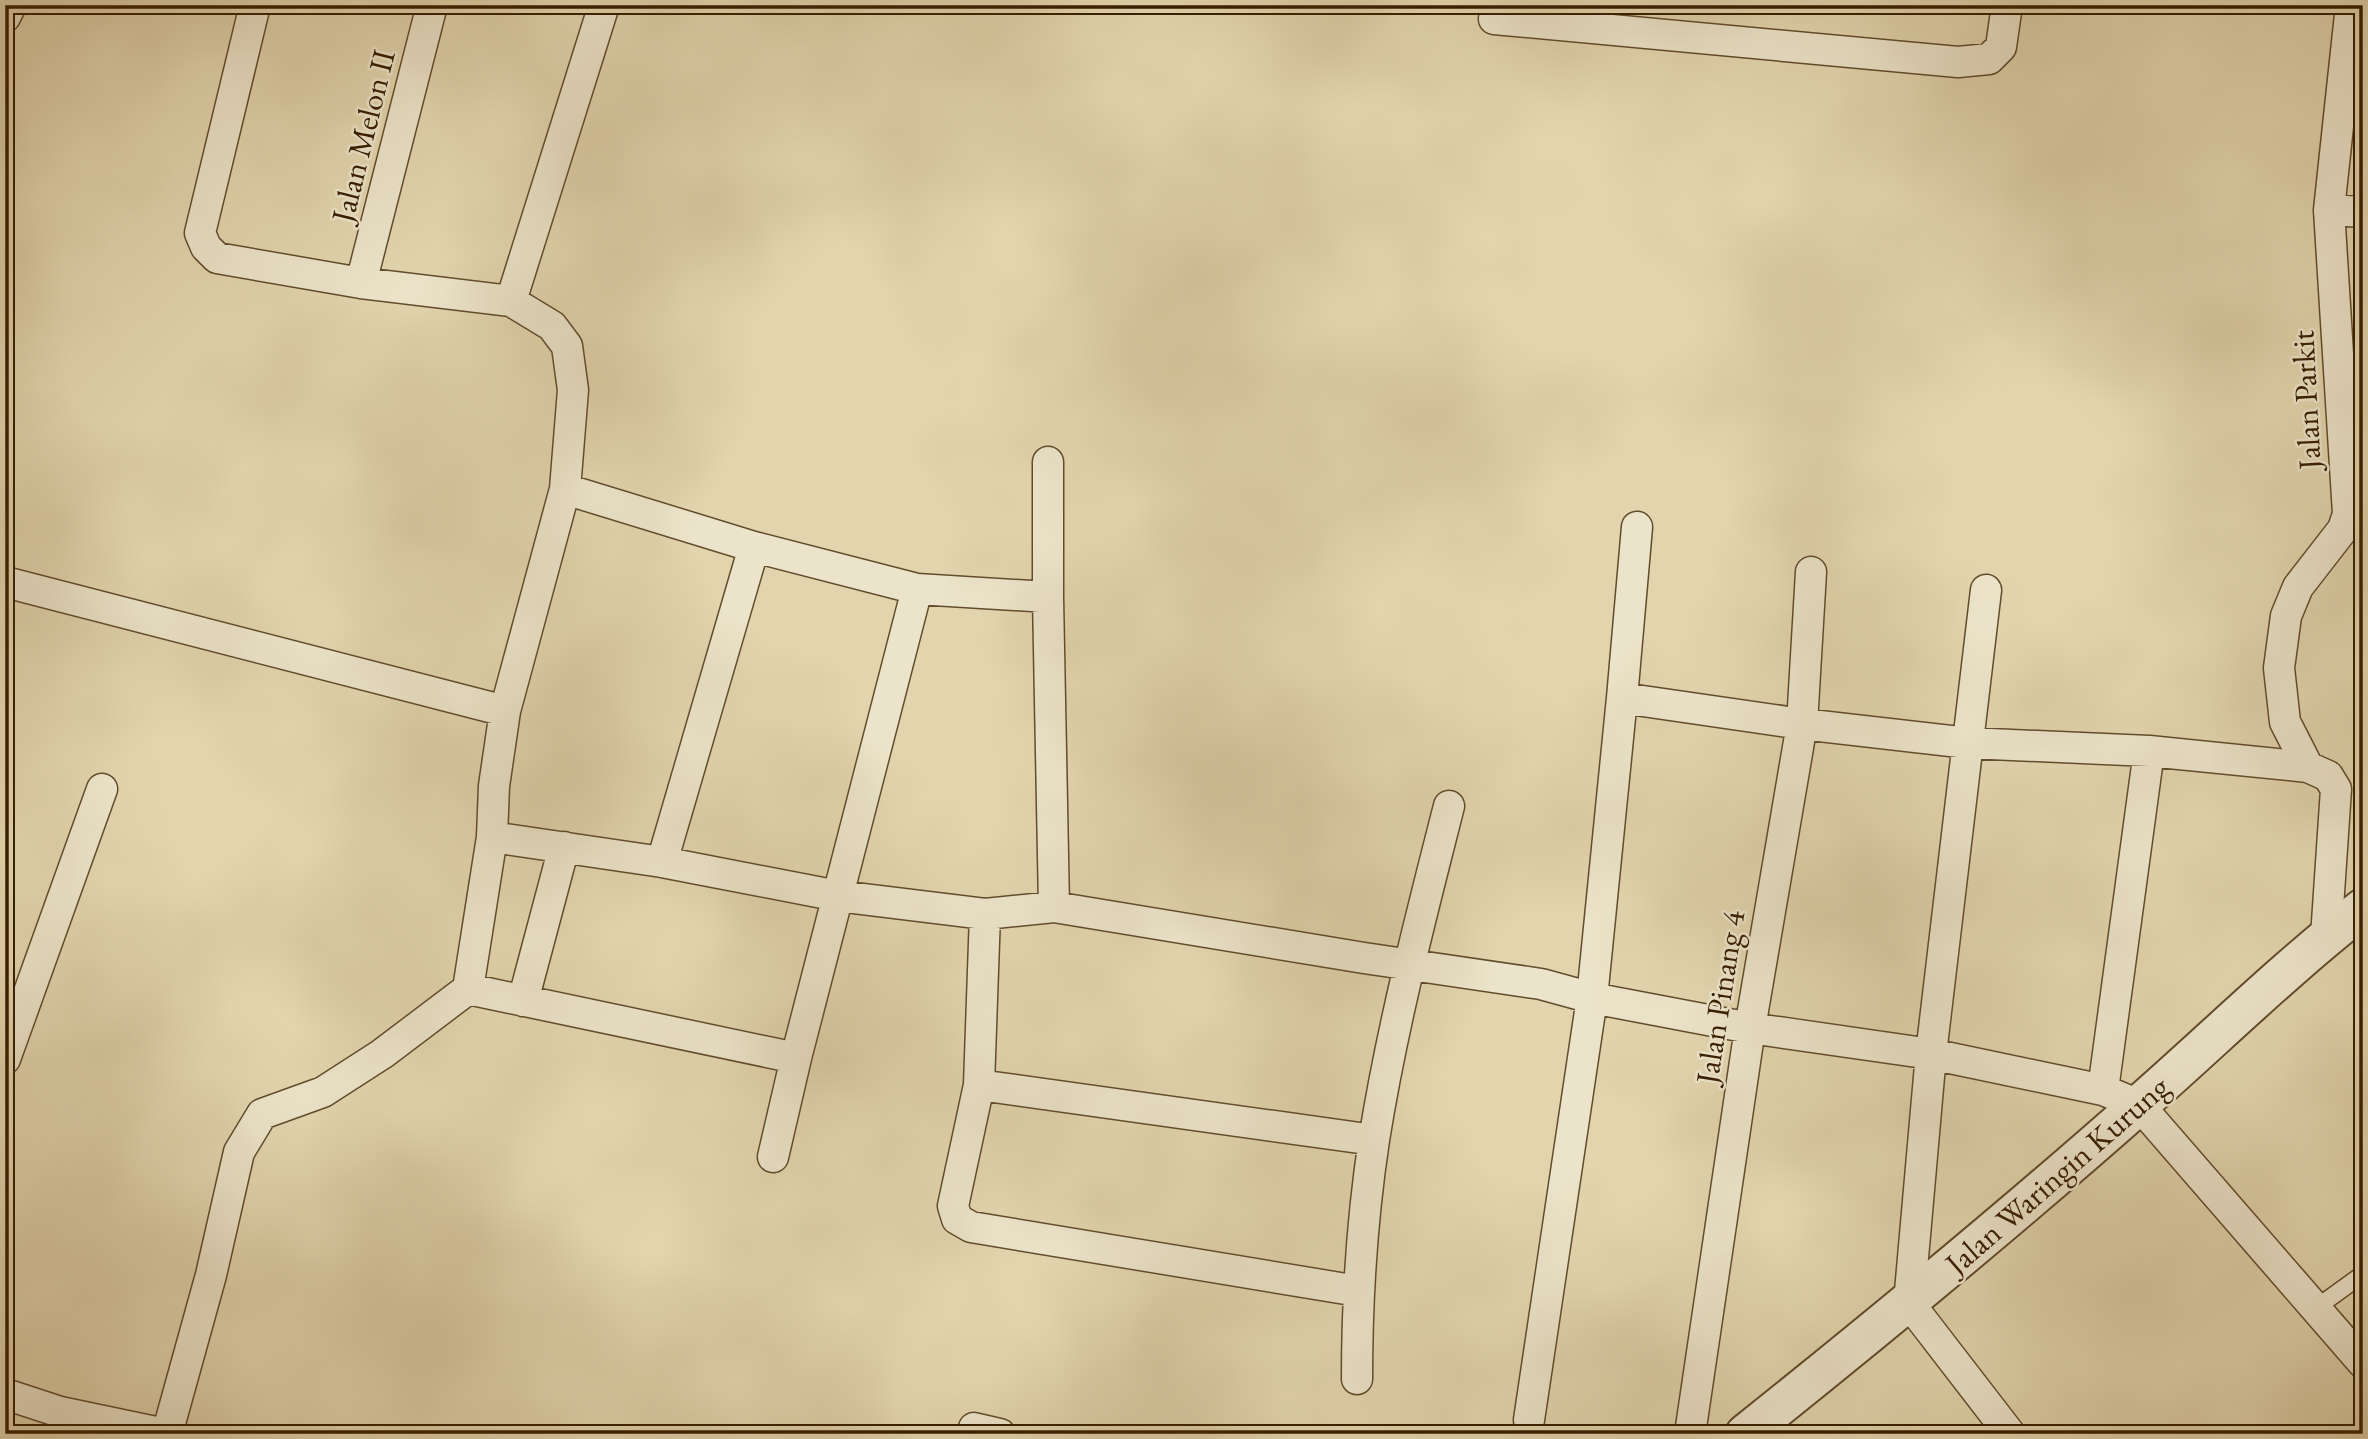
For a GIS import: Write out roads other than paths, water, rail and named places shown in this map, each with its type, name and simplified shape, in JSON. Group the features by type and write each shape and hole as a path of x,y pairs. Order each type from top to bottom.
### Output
{"street":[{"path":"5,17 11,5"},
{"path":"5,1394 113,1429 166,1434 211,1275 239,1152 262,1114 323,1092 382,1054 468,989 492,837 494,786 505,711 565,489 573,390 567,346 552,326 511,302 361,283 217,258 206,247 200,233 255,5"},
{"name":"Jalan Melon II","path":"361,283 432,5"},
{"path":"511,302 604,5"},
{"path":"1494,19 1958,62 1989,59 2001,47 2007,5"},
{"name":"Jalan Parkit","path":"2308,767 2285,722 2279,668 2286,616 2298,587 2343,529 2348,514 2329,210 2351,5"},
{"path":"2329,210 2363,212"},
{"path":"1048,463 1054,907"},
{"path":"565,489 754,547 917,589 1048,597"},
{"path":"1529,1420 1592,998 1637,527"},
{"path":"662,862 754,547"},
{"name":"Jalan Pinang 4","path":"1690,1434 1750,1028 1802,724 1811,572"},
{"path":"5,582 505,711"},
{"path":"773,1157 917,589"},
{"path":"1986,590 1931,1054 1909,1303 2010,1434"},
{"path":"1622,698 1802,724 1968,743 2149,751 2308,767 2328,776 2336,789 2326,937"},
{"path":"2103,1090 2149,751"},
{"path":"5,1059 102,789"},
{"path":"1357,1379 1358,1291 1374,1140 1410,964 1449,806"},
{"path":"492,837 662,862 838,896 985,914 1054,907 1541,984 1592,998 1750,1028 1931,1054 2103,1090 2139,1105 2363,1363"},
{"path":"523,1001 564,847"},
{"name":"Jalan Waringin Kurung","path":"1745,1434 1909,1303 2139,1105 2326,937 2363,908"},
{"path":"985,914 979,1085 953,1206 957,1219 971,1227 1358,1291"},
{"path":"468,989 796,1058"},
{"path":"979,1085 1374,1140"}],"lane":[{"path":"2316,1308 2363,1274"}]}
